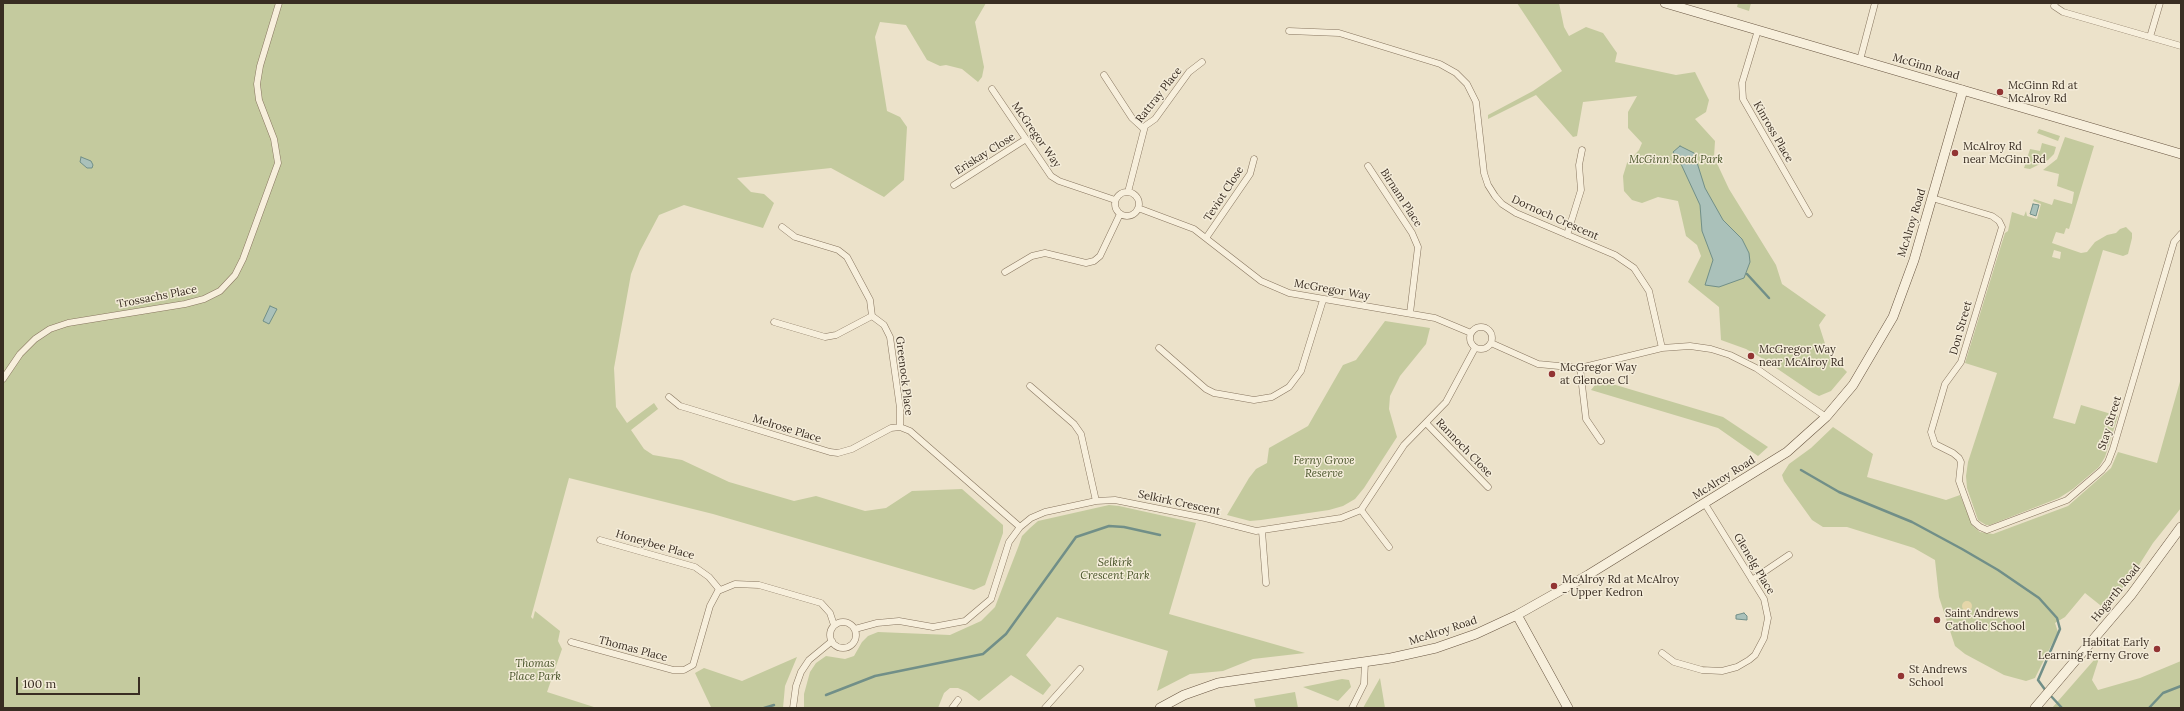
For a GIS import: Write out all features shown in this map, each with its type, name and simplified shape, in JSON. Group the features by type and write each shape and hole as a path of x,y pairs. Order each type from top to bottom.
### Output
{"street":[{"name":"Trossachs Place","path":"3,379 20,354 35,339 50,329 68,323 185,304 204,299 220,291 235,274 243,259 278,163 274,139 259,100 257,84 260,66 280,3"},
{"name":"McGinn Road","path":"1665,3 2181,154"},
{"path":"1860,60 1875,3"},
{"path":"2055,3 2054,6 2063,12 2181,46"},
{"path":"2150,37 2160,3"},
{"name":"Kinross Place","path":"1758,30 1742,83 1743,99 1809,214"},
{"name":"Dornoch Crescent","path":"1289,31 1339,33 1440,64 1456,73 1467,84 1476,102 1484,173 1488,185 1495,196 1509,210 1615,255 1640,275 1649,291 1662,348"},
{"name":"Rattray Place","path":"1128,192 1144,129 1154,121 1189,72 1202,62"},
{"path":"1104,75 1132,118 1144,129"},
{"name":"McGregor Way","path":"992,89 1048,172 1056,179 1115,200"},
{"name":"McAlroy Road","path":"1160,708 1184,695 1218,683 1396,658 1436,648 1476,634 1517,615 1588,575 1706,504 1787,452 1826,417 1853,385 1893,317 1904,290 1963,90"},
{"name":"Eriskay Close","path":"954,185 1026,139"},
{"path":"1567,235 1581,190 1579,164 1582,150"},
{"name":"Teviot Close","path":"1206,238 1250,174 1254,159"},
{"name":"Birnam Place","path":"1368,166 1412,233 1418,247 1410,313"},
{"path":"1128,192 1137,197 1138,208 1132,215 1125,216 1120,214 1115,208 1115,200 1121,193 1128,192"},
{"name":"Don Street","path":"1932,198 1992,216 1999,221 2002,227 1961,362 1945,384 1931,432 1935,444 1953,453 1959,458 1961,462 1959,481 1963,492"},
{"name":"McGregor Way","path":"1138,208 1188,225 1261,281 1288,293 1323,300 1410,313 1445,321 1471,333"},
{"path":"1005,272 1032,256 1045,252 1082,262 1094,261 1100,256 1120,214"},
{"path":"774,322 825,337 836,335 872,316 870,300 846,257 838,250 795,237 782,228"},
{"name":"Stay Street","path":"1963,492 1977,525 1983,529 1990,530 2068,500 2102,470 2114,449 2174,242 2181,234"},
{"path":"1159,348 1206,389 1214,393 1254,400 1272,397 1289,387 1301,371 1323,300"},
{"name":"Greenock Place","path":"872,316 884,326 891,341 900,408 900,427 910,431 1020,527"},
{"path":"1478,327 1487,328 1492,336 1491,343 1484,349 1475,348 1470,342 1471,333 1478,327"},
{"path":"1491,343 1538,364 1580,368 1662,348 1701,347 1730,355 1756,368 1826,417"},
{"path":"1389,547 1361,510 1404,445 1446,402 1475,348"},
{"path":"1580,368 1586,420 1601,441"},
{"path":"1030,386 1074,424 1081,434 1096,501"},
{"name":"Melrose Place","path":"669,397 680,406 830,452 838,453 852,449 891,428 900,427"},
{"name":"Rannoch Close","path":"1426,423 1488,487"},
{"name":"Selkirk Crescent","path":"855,629 877,623 899,621 933,627 965,621 991,599 1010,542 1020,527 1038,514 1096,501 1120,501 1205,518 1249,530 1262,530 1341,518 1361,510"},
{"name":"Glenelg Place","path":"1662,653 1674,662 1709,672 1730,670 1749,660 1755,655 1764,638 1768,618 1764,599 1706,504"},
{"name":"Hogarth Road","path":"2035,708 2149,573 2181,527"},
{"path":"1262,530 1266,583"},
{"name":"Honeybee Place","path":"600,540 695,567 709,577 719,589"},
{"path":"1752,580 1789,555"},
{"path":"719,589 735,584 759,585 821,603 830,614 834,625 830,633 832,641 838,647 851,646 856,638 855,629 846,622 834,625"},
{"name":"Thomas Place","path":"571,642 673,670 684,670 693,665 710,606 719,589"},
{"path":"1517,615 1568,708"},
{"path":"793,708 796,686 801,672 809,660 832,641"},
{"path":"1352,708 1364,684 1365,662"},
{"path":"1045,708 1080,669"},
{"path":"952,708 958,700"}],"green space":[{"name":"Thomas Place Park","path":"3,3 986,3 975,22 984,67 982,77 978,82 962,69 946,65 940,66 927,60 906,25 880,22 875,37 887,111 900,117 907,127 904,180 884,197 831,168 737,178 751,192 764,194 774,203 763,228 684,205 659,215 640,251 631,274 614,368 616,407 627,423 654,403 658,409 631,430 644,449 653,455 682,460 729,482 794,501 816,496 865,511 886,508 912,491 962,489 1003,525 1003,533 985,585 974,590 713,514 569,478 531,617 533,619 535,611 560,631 558,641 562,649 547,692 597,708 3,708"},
{"name":"McGinn Road Park","path":"1517,3 1559,3 1564,27 1569,36 1586,27 1603,33 1617,53 1615,62 1676,75 1695,72 1709,100 1706,112 1695,119 1715,141 1714,157 1729,189 1776,265 1782,284 1826,315 1819,325 1828,353 1847,372 1831,391 1819,396 1746,349 1721,340 1719,307 1688,282 1701,256 1697,245 1686,236 1678,201 1658,197 1642,203 1632,200 1624,191 1623,176 1627,163 1639,150 1642,143 1628,128 1628,112 1637,96 1583,102 1577,136 1573,137 1536,95 1488,119 1488,115 1533,91 1562,71"},
{"path":"1738,3 1751,3 1749,11 1737,7"},
{"path":"2039,129 2060,136 2058,141 2037,133"},
{"path":"2065,137 2094,146 2069,229 2066,228 2064,234 2056,232 2052,243 2081,253 2087,252 2095,242 2107,235 2116,233 2120,229 2126,227 2132,233 2132,238 2128,254 2123,256 2103,250 2053,418 2075,424 2081,405 2118,416 2105,457 2099,467 2073,489 2059,498 1990,525 1986,525 1978,520 1967,488 1966,476 1968,462 1997,373 1965,363 2005,233 2008,231 2012,212 2024,216 2026,211 2027,216 2037,219 2041,204 2033,201 2034,199 2052,205 2054,199 2072,204 2074,192 2057,186 2059,174 2043,170 2057,159","holes":["2054,250 2061,252 2060,259 2052,257"]},
{"path":"2042,143 2056,147 2054,154 2048,160 2030,169 2024,168 2030,149 2040,151"},
{"name":"Ferny Grove Reserve","path":"1385,321 1430,328 1426,344 1400,376 1390,396 1389,409 1397,437 1364,488 1355,499 1343,506 1329,510 1250,521 1227,515 1249,478 1256,469 1267,463 1269,448 1308,426 1343,365 1356,360"},
{"path":"2181,378 2181,508 2153,543 2132,576 2105,609 2085,593 2065,617 2055,623 2058,632 2035,678 2026,681 2004,675 1965,654 1955,646 1939,597 1935,560 1914,548 1847,527 1823,527 1812,520 1784,481 1782,475 1789,464 1811,448 1833,427 1873,454 1867,477 1946,500 1960,495 1973,526 1980,532 1993,534 2068,506 2111,468 2118,452 2157,463"},
{"path":"1599,380 1723,417 1768,447 1758,456 1718,428 1591,390"},
{"name":"Selkirk Crescent Park","path":"1109,505 1196,523 1169,614 1305,653 1253,659 1223,671 1190,674 1157,691 1168,651 1057,617 1026,655 1051,685 1043,695 1011,675 979,701 967,692 958,688 950,688 944,693 938,708 804,708 804,694 810,672 816,663 826,656 845,659 854,656 862,642 868,636 878,632 950,635 981,621 995,607 1022,536 1030,528 1038,521"},
{"path":"2101,652 2092,680 2098,690 2140,678 2181,661 2181,708 2052,708"},
{"path":"797,657 785,686 783,708 709,708 711,707 695,673 704,668 742,681"},
{"path":"1380,678 1385,708 1363,708"},
{"path":"1342,679 1349,680 1351,687 1338,701 1303,687"},
{"path":"1295,692 1298,708 1256,708 1254,699"}],"sand":[{"path":"1965,601 1969,601 1971,602 1971,610 1965,611 1962,608 1962,604"}],"water":[{"path":"1680,146 1694,153 1705,188 1723,220 1742,239 1749,253 1750,262 1744,278 1719,287 1705,285 1713,260 1702,231 1700,205 1681,164 1673,152"},
{"path":"81,157 91,161 93,165 92,168 87,168 80,162"},
{"path":"2033,204 2039,205 2036,216 2030,214"},
{"path":"270,306 277,309 269,324 263,321"},
{"path":"1744,613 1747,616 1747,620 1736,619 1736,615"}],"waterway":[{"path":"1747,274 1769,298"},
{"path":"1801,470 1839,492 1912,522 1998,570 2039,598 2057,618 2060,629 2038,680 2046,691"},
{"path":"826,695 875,676 983,654 1006,634 1076,537 1109,526 1124,527 1160,535"},
{"path":"2149,708 2163,693 2181,686"},
{"path":"2050,695 2062,708"},
{"path":"764,708 774,705"}],"place":[{"name":"McGinn Rd at McAlroy Rd","path":"2000,92"},
{"name":"McAlroy Rd near McGinn Rd","path":"1955,153"},
{"name":"McGregor Way near McAlroy Rd","path":"1751,356"},
{"name":"McGregor Way at Glencoe Cl","path":"1552,374"},
{"name":"McAlroy Rd at McAlroy - Upper Kedron","path":"1554,586"},
{"name":"Saint Andrews Catholic School","path":"1937,620"},
{"name":"Habitat Early Learning Ferny Grove","path":"2157,649"},
{"name":"St Andrews School","path":"1901,676"}]}
